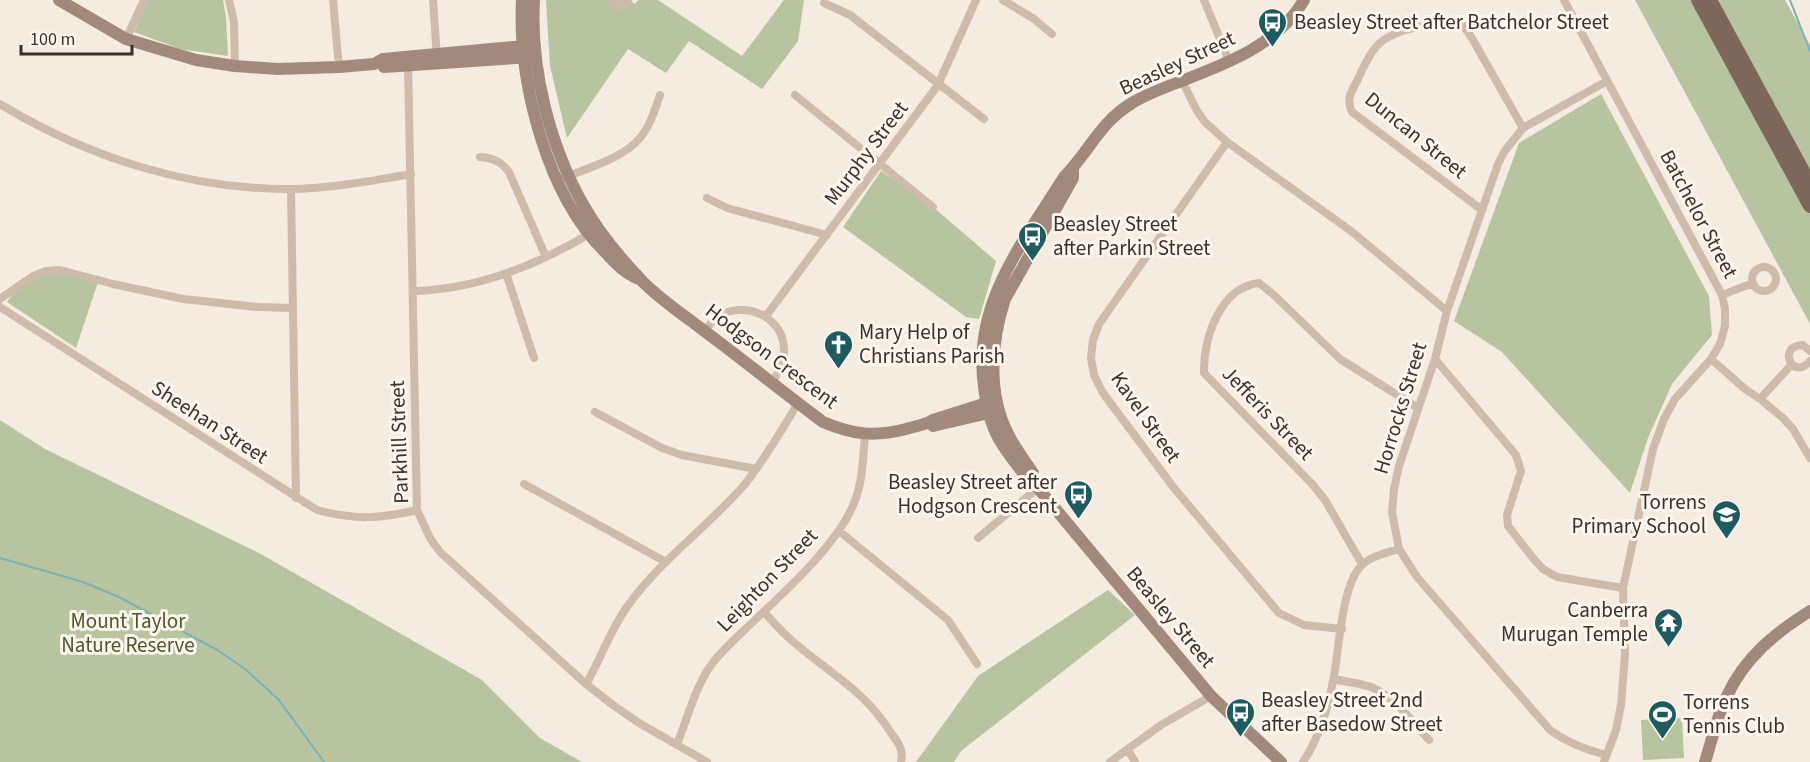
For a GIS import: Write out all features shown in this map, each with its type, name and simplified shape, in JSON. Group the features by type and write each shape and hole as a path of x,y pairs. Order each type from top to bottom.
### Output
{"main road":[{"path":"1698,0 1810,206"},
{"path":"1710,0 1810,184"}],"street":[{"path":"59,0 126,39 196,60 235,66 277,69 339,67 374,64 383,59 408,62 529,51"},
{"path":"126,39 144,0"},
{"path":"230,0 234,22 235,66"},
{"path":"333,0 339,67"},
{"path":"434,0 437,59"},
{"name":"Hodgson Crescent","path":"522,0 529,51 564,178 583,205 593,232 668,304 823,422 844,431 865,435 891,433 933,420 993,407"},
{"name":"Hodgson Crescent","path":"529,51 534,0"},
{"path":"611,0 619,6 628,0"},
{"name":"Murphy Street","path":"766,316 938,85 976,0"},
{"path":"1003,0 1034,19 1052,34"},
{"path":"1204,0 1229,61"},
{"name":"Beasley Street","path":"1281,762 1211,696 1038,488 1036,479 993,407 993,355 1005,299 1073,178 1073,167 1099,131 1113,116 1141,98 1263,44 1282,30 1304,0"},
{"name":"Batchelor Street","path":"1564,0 1722,295 1725,309 1725,326 1720,344 1711,359 1676,399 1658,434 1642,493 1623,588 1625,654 1622,705 1605,759"},
{"path":"824,3 850,15 984,119"},
{"name":"Duncan Street","path":"1482,210 1352,112 1349,96 1366,61 1384,39 1398,32 1454,20 1461,22 1523,128"},
{"name":"Parkhill Street","path":"408,62 417,510 430,538 440,552 586,684 639,723 707,762"},
{"path":"1182,81 1201,117 1227,142 1351,231 1447,311"},
{"name":"Horrocks Street","path":"1605,759 1566,741 1551,730 1417,577 1399,549 1392,512 1394,489 1435,359 1447,311 1504,152 1523,128 1607,81"},
{"path":"795,95 933,207"},
{"path":"564,178 610,159 629,148 645,130 660,96"},
{"path":"0,104 31,123 74,144 123,162 178,177 226,184 291,189 328,187 411,174"},
{"name":"Kavel Street","path":"1227,142 1099,324 1093,340 1091,358 1094,375 1103,393 1174,488 1279,612 1304,625 1342,629"},
{"path":"480,157 492,158 501,162 508,172 546,257"},
{"path":"291,189 296,498"},
{"path":"707,198 727,208 827,235"},
{"path":"414,291 448,288 506,273 546,257 593,232"},
{"path":"0,299 33,276 46,271 60,270 183,299 257,307 293,308"},
{"path":"506,273 534,358"},
{"name":"Jefferis Street","path":"1362,564 1325,500 1313,485 1204,373 1203,361 1212,325 1217,314 1239,290 1247,284 1258,283 1274,295 1340,359 1418,408"},
{"path":"1722,295 1753,283"},
{"name":"Sheehan Street","path":"0,307 317,510 338,516 363,519 387,517 417,510"},
{"path":"705,331 715,318 729,311 747,309 766,316 775,325 784,350 781,366 772,383"},
{"path":"1792,364 1789,354 1793,348 1803,345 1810,351"},
{"path":"1435,359 1516,455 1521,471 1508,516 1508,526 1533,558 1543,569 1557,577 1623,588"},
{"path":"1711,359 1793,429 1806,442 1810,458"},
{"path":"1792,364 1802,368 1810,361"},
{"path":"1760,399 1792,364"},
{"path":"586,684 616,623 627,606 756,469 798,403"},
{"path":"595,412 662,448 682,455 756,469"},
{"name":"Leighton Street","path":"677,744 700,684 721,653 764,612 839,531 852,509 861,481 865,435"},
{"path":"524,484 666,562"},
{"path":"978,538 1038,488"},
{"path":"839,531 943,615 977,664"},
{"path":"1303,762 1320,728 1334,680 1350,587 1355,575 1362,564 1399,549"},
{"path":"1705,762 1727,696 1743,669 1760,648 1781,629 1810,611"},
{"path":"764,612 790,639 842,678 871,704 900,746 903,755 901,762"},
{"path":"1334,680 1368,686 1382,692 1395,702 1429,740"},
{"path":"1110,762 1161,726 1211,696"},
{"path":"1128,750 1135,762"}],"green space":[{"path":"148,0 223,0 228,56 180,49 134,32"},
{"path":"546,0 629,0 635,4 638,0 658,0 742,56 784,0 804,0 798,41 762,89 689,41 666,73 628,49 567,138 550,66"},
{"path":"1635,0 1785,0 1810,45 1810,324"},
{"path":"1601,94 1709,296 1712,335 1672,384 1648,438 1630,493 1502,352 1454,321 1519,143"},
{"path":"881,171 933,207 996,261 979,319 966,317 843,227"},
{"path":"60,271 98,282 76,348 7,302 30,282"},
{"name":"Mount Taylor Nature Reserve","path":"0,420 45,449 259,553 482,680 540,738 582,762 0,762"},
{"path":"1108,590 1135,615 961,751 954,762 916,762 978,676"},
{"name":"Torrens Tennis Club","path":"1682,718 1684,758 1643,760 1641,720"}],"waterway":[{"path":"1790,0 1810,51"},
{"path":"0,558 83,582 119,597 219,651 245,669 279,700 324,762"}],"place":[{"name":"Beasley Street after Batchelor Street","path":"1273,48"},
{"name":"Beasley Street after Parkin Street","path":"1032,262"},
{"name":"Mary Help of Christians Parish","path":"838,370"},
{"name":"Beasley Street after Hodgson Crescent","path":"1078,520"},
{"name":"Torrens Primary School","path":"1727,540"},
{"name":"Canberra Murugan Temple","path":"1669,648"},
{"name":"Beasley Street 2nd after Basedow Street","path":"1240,738"},
{"name":"Torrens Tennis Club","path":"1662,740"}]}
